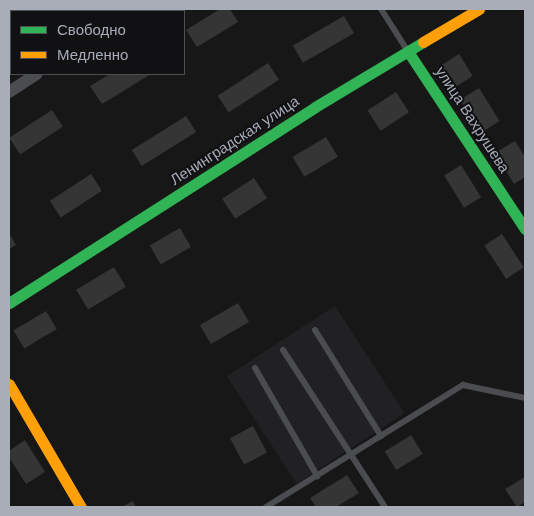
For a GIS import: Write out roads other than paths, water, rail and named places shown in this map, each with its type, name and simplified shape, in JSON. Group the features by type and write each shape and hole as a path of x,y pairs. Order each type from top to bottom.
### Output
{"street":[{"name":"Ленинградская улица","path":"9,303 315,107 409,53 479,9"},
{"name":"улица Вахрушева","path":"409,53 525,229"},
{"path":"9,92 35,75"},
{"path":"9,384 81,507"}],"lane":[{"path":"381,9 409,53"},
{"path":"316,330 381,436"},
{"path":"283,350 385,507"},
{"path":"255,368 317,476"},
{"path":"266,507 464,386 525,398"}]}
